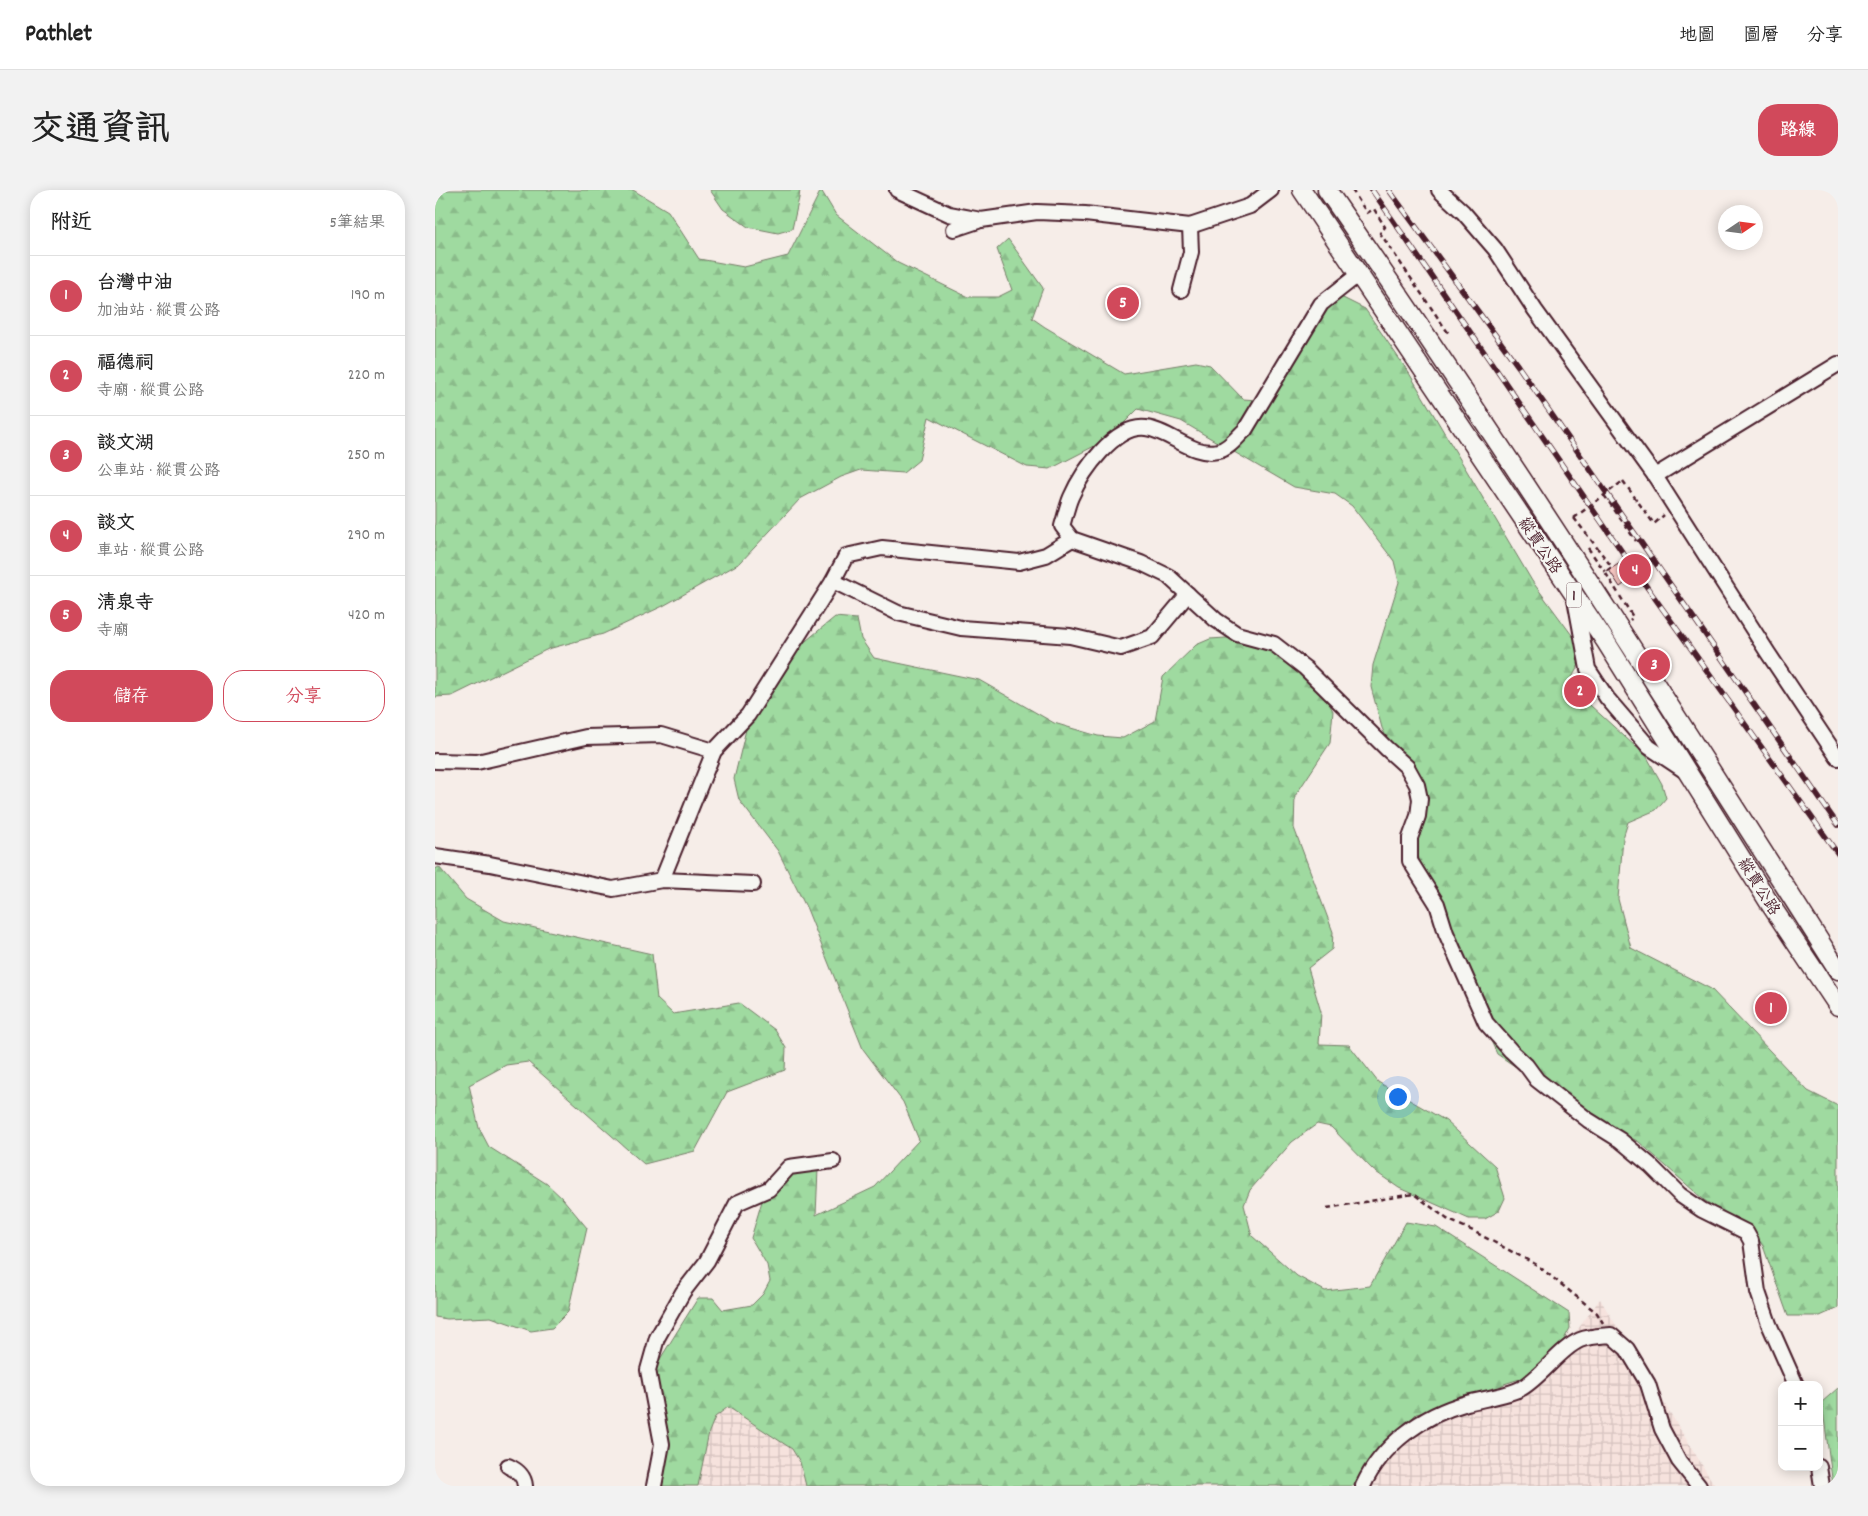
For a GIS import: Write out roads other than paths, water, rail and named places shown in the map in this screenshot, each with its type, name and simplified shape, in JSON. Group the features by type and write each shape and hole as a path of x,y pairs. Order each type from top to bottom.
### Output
{"main road":[{"name":"縱貫公路","path":"1302,190 1608,645 1770,904 1835,996"},
{"name":"縱貫公路","path":"1327,190 1389,280 1666,699 1838,970"},
{"path":"1608,645 1621,632"}],"street":[{"path":"897,190 949,214 981,220"},
{"path":"954,228 981,220 1037,212 1085,214 1190,226 1250,206 1271,190"},
{"path":"1439,190 1463,212 1495,249 1535,310 1655,476 1768,653 1838,758"},
{"path":"1181,290 1191,252 1190,226"},
{"path":"1359,274 1321,304 1245,430 1231,443 1220,451 1204,452 1146,427 1122,432 1093,459 1072,496 1062,526 1072,540 1141,563 1168,576 1216,620 1237,634 1259,638 1274,644 1305,668 1407,767 1417,786 1420,799 1418,816 1410,838 1410,861 1437,904 1452,948 1486,1023 1511,1051 1527,1065 1537,1080 1588,1120 1627,1146 1650,1165 1680,1195 1702,1210 1747,1232 1751,1241 1758,1292 1769,1324 1793,1381"},
{"path":"1655,476 1838,364"},
{"path":"662,880 714,751 747,715 847,556 882,548 1019,562 1046,555 1072,540"},
{"path":"833,581 899,613 961,628 1070,636 1121,648 1152,637 1188,594"},
{"path":"1575,596 1589,668 1607,698 1649,747 1690,774"},
{"path":"435,761 477,762 586,737 661,735 714,751"},
{"path":"435,856 490,864 613,889 662,880 753,884"},
{"path":"654,1486 662,1444 647,1370 657,1338 683,1292 707,1261 737,1203 769,1189 789,1167 833,1161"},
{"path":"1363,1486 1368,1475 1386,1451 1409,1430 1431,1417 1464,1404 1521,1389 1544,1372 1562,1353 1580,1340 1593,1336 1611,1335 1627,1349 1648,1384 1662,1429 1679,1461 1699,1486"},
{"path":"509,1466 519,1472 525,1486"},
{"path":"1820,1471 1822,1486"}],"railway":[{"path":"1372,190 1634,569 1838,854"},
{"path":"1389,190 1518,366 1838,825"}],"place":[{"name":"清泉寺","path":"1123,303"},
{"name":"談文","path":"1635,570"},
{"name":"談文湖","path":"1654,665"},
{"name":"福德祠","path":"1580,691"},
{"name":"台灣中油","path":"1771,1008"}]}
